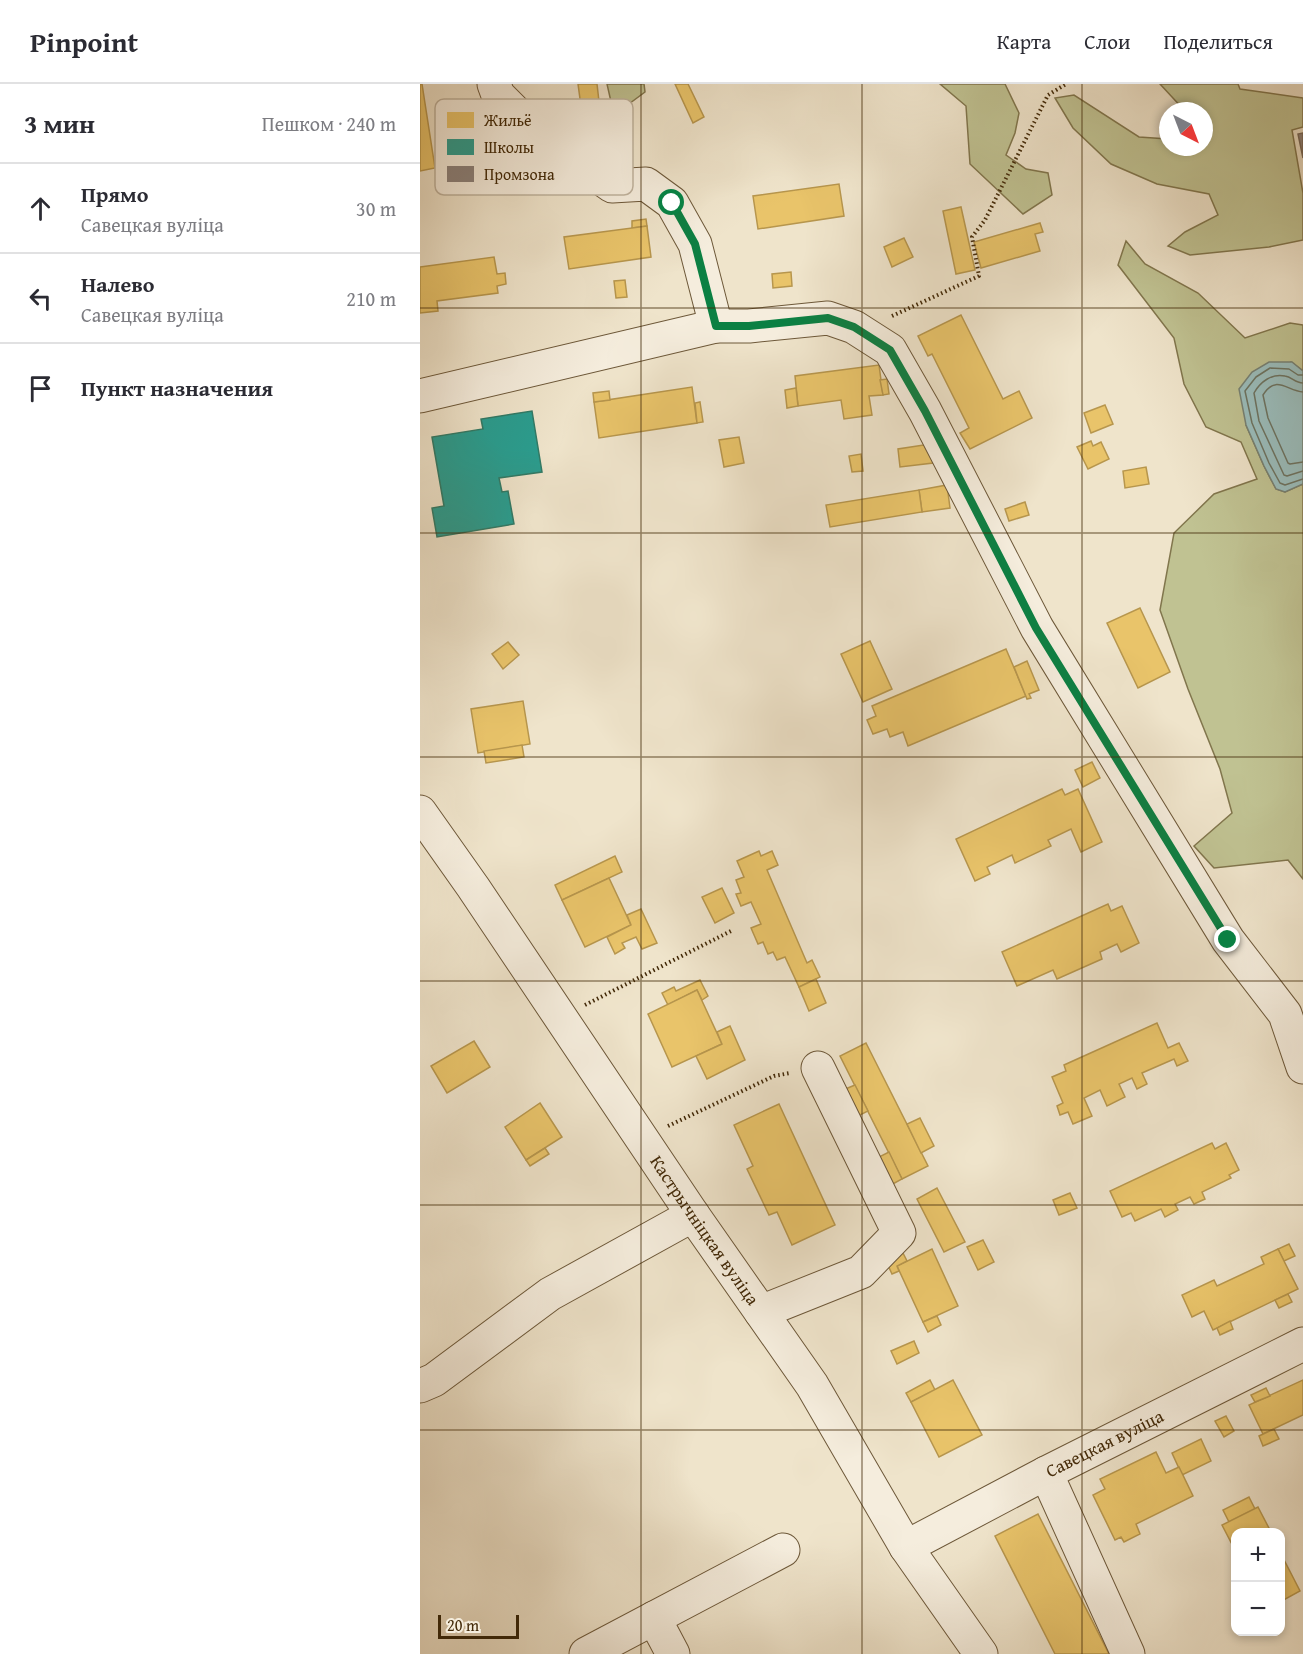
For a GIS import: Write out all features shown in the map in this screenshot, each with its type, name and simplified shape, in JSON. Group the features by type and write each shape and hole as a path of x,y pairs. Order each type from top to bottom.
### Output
{"street":[{"path":"494,84 502,99"},
{"path":"633,185 646,184 672,203 695,244 716,326"},
{"path":"420,396 716,326 749,326 828,318 854,327 890,350 925,411 1036,628 1228,940 1285,1014 1303,1067"},
{"name":"Кастрычніцкая вуліца","path":"420,812 473,886 693,1215 812,1385 906,1547 981,1654"},
{"path":"761,1312 861,1272 899,1233 818,1068"},
{"path":"420,1386 434,1380 550,1294 693,1215"},
{"name":"Савецкая вуліца","path":"906,1547 1046,1473 1303,1344"},
{"path":"1046,1473 1128,1654"},
{"path":"586,1654 783,1550"},
{"path":"654,1618 673,1654"}],"path":[{"path":"860,331 979,276 972,237 985,220 1048,95 1065,84"},
{"path":"561,1018 734,930"},
{"path":"641,1138 774,1076 818,1068"}],"green space":[{"path":"607,84 644,84 645,92 633,101 633,99 610,99"},
{"path":"940,84 1005,84 1019,113 1015,133 1006,155 1026,169 1048,173 1052,195 1023,214 970,164 966,106"},
{"path":"1160,84 1238,84 1240,89 1303,98 1303,127 1292,130 1303,193 1303,240 1269,247 1190,255 1168,246 1185,232 1218,215 1209,194 1157,184 1111,164 1073,128 1055,98 1074,95 1139,137 1159,138 1159,156 1213,156 1213,102 1177,102"},
{"path":"1126,241 1145,264 1198,293 1245,338 1290,323 1303,325 1303,371 1291,362 1246,425 1276,489 1285,492 1303,484 1303,879 1288,860 1214,868 1194,846 1232,813 1220,769 1160,610 1174,533 1214,494 1257,479 1241,442 1206,427 1184,384 1174,338 1118,265"}],"water":[{"path":"1269,362 1292,362 1303,371 1303,484 1285,492 1276,489 1264,466 1246,425 1239,389 1252,372"}],"building: Жильё":[{"path":"420,84 422,84 435,168 420,171"},
{"path":"578,84 597,84 599,99 580,99"},
{"path":"675,84 688,84 704,117 693,123"},
{"path":"839,184 844,216 758,229 753,196"},
{"path":"961,207 975,270 956,274 943,211"},
{"path":"646,219 647,226 632,228 632,221"},
{"path":"1040,223 1043,232 1035,234 1040,251 981,268 974,242"},
{"path":"647,226 651,257 569,269 564,237"},
{"path":"904,238 913,257 892,267 884,247"},
{"path":"494,257 497,274 505,273 506,284 497,286 498,293 437,301 438,311 420,313 420,267"},
{"path":"791,272 792,286 773,288 772,274"},
{"path":"625,280 627,297 616,298 614,281"},
{"path":"961,315 1003,399 1019,391 1032,418 970,449 960,433 969,428 932,354 928,356 918,336"},
{"path":"879,365 883,395 869,396 872,415 844,419 841,400 798,406 795,376"},
{"path":"887,379 889,394 883,395 880,380"},
{"path":"692,387 697,423 599,438 594,402"},
{"path":"796,388 798,406 787,408 785,390"},
{"path":"609,391 610,400 594,402 593,393"},
{"path":"700,402 703,422 697,423 695,403"},
{"path":"1105,405 1113,424 1091,433 1084,413"},
{"path":"739,437 744,463 724,467 719,440"},
{"path":"1091,441 1093,446 1101,442 1109,459 1088,469 1077,447"},
{"path":"930,444 933,463 900,467 898,449"},
{"path":"861,454 863,471 852,472 849,456"},
{"path":"1146,467 1149,484 1125,488 1123,471"},
{"path":"947,485 950,508 922,512 919,490"},
{"path":"919,490 922,512 830,527 826,505"},
{"path":"1025,502 1029,515 1009,521 1005,509"},
{"path":"1140,608 1170,672 1138,688 1107,623"},
{"path":"870,641 892,689 863,702 841,654"},
{"path":"508,642 519,655 503,669 492,654"},
{"path":"1006,649 1026,696 908,746 903,732 890,737 887,729 873,734 867,720 876,716 872,706"},
{"path":"1027,661 1039,690 1029,694 1031,698 1027,699 1014,667"},
{"path":"523,701 530,744 478,753 471,709"},
{"path":"522,745 524,757 486,763 484,751"},
{"path":"1092,762 1100,778 1083,787 1075,770"},
{"path":"1062,789 1065,795 1078,789 1102,842 1081,852 1071,829 1048,840 1051,846 1015,863 1012,855 987,867 990,874 975,881 956,839"},
{"path":"759,851 761,856 772,851 778,865 767,870 807,963 812,960 820,977 799,987 785,957 777,960 773,952 768,954 763,942 758,944 751,928 761,924 751,902 741,906 736,894 741,893 736,880 744,877 737,861"},
{"path":"615,856 622,872 562,900 555,885"},
{"path":"609,878 631,925 585,947 562,900"},
{"path":"722,888 734,913 715,923 702,897"},
{"path":"1108,904 1111,911 1122,906 1139,943 1121,952 1117,944 1100,952 1102,959 1057,979 1053,970 1017,986 1002,952"},
{"path":"641,909 657,943 642,949 636,937 622,943 625,948 615,954 607,937 631,925 627,915"},
{"path":"816,979 826,1003 809,1011 799,987"},
{"path":"700,980 708,996 702,1000 697,990 668,1005 662,993 674,987 676,991"},
{"path":"697,990 722,1044 672,1067 648,1014"},
{"path":"1157,1023 1168,1048 1179,1043 1188,1061 1177,1066 1174,1059 1142,1073 1147,1084 1137,1089 1132,1078 1119,1084 1125,1097 1107,1106 1100,1090 1084,1098 1092,1116 1073,1124 1068,1112 1060,1115 1057,1106 1063,1103 1052,1077 1066,1071 1064,1065"},
{"path":"730,1026 745,1060 707,1079 696,1056 722,1044 717,1032"},
{"path":"474,1041 490,1067 447,1093 431,1066"},
{"path":"866,1043 928,1166 902,1179 840,1056"},
{"path":"855,1085 868,1111 856,1117 843,1090"},
{"path":"540,1103 562,1137 526,1160 505,1127"},
{"path":"779,1104 835,1225 792,1245 777,1212 769,1215 747,1169 753,1166 734,1125"},
{"path":"920,1118 934,1146 921,1153 907,1124"},
{"path":"1212,1143 1215,1149 1226,1143 1239,1170 1229,1175 1231,1178 1202,1192 1205,1199 1194,1204 1190,1197 1175,1204 1178,1210 1165,1217 1161,1209 1135,1221 1131,1213 1122,1217 1110,1191"},
{"path":"545,1148 549,1154 530,1166 526,1160"},
{"path":"889,1152 902,1179 891,1185 877,1158"},
{"path":"937,1188 965,1242 944,1252 917,1199"},
{"path":"1070,1193 1077,1208 1059,1215 1053,1200"},
{"path":"983,1240 994,1262 978,1270 967,1247"},
{"path":"1289,1244 1295,1256 1284,1261 1278,1249"},
{"path":"932,1249 958,1306 923,1322 897,1266"},
{"path":"1278,1249 1298,1289 1213,1330 1204,1311 1192,1317 1182,1295 1214,1280 1217,1286 1264,1264 1261,1257"},
{"path":"903,1253 907,1261 897,1266 899,1271 892,1274 886,1261"},
{"path":"1288,1294 1292,1302 1279,1308 1275,1300"},
{"path":"937,1316 941,1325 928,1332 923,1322"},
{"path":"1230,1321 1233,1329 1220,1335 1217,1328"},
{"path":"914,1341 919,1353 897,1364 891,1351"},
{"path":"930,1380 935,1390 911,1402 906,1393"},
{"path":"953,1380 982,1435 939,1457 911,1402"},
{"path":"1303,1380 1303,1415 1263,1434 1249,1405"},
{"path":"1266,1388 1270,1396 1255,1402 1251,1395"},
{"path":"1226,1416 1234,1431 1224,1437 1215,1421"},
{"path":"1274,1429 1279,1439 1263,1446 1259,1436"},
{"path":"1201,1439 1211,1461 1182,1475 1172,1453"},
{"path":"1156,1452 1166,1473 1179,1467 1193,1496 1136,1524 1140,1534 1124,1542 1121,1537 1115,1540 1093,1495 1105,1489 1100,1479"},
{"path":"1249,1497 1255,1509 1229,1522 1223,1510"},
{"path":"1258,1507 1269,1528 1231,1528 1231,1542 1222,1525"},
{"path":"1038,1514 1109,1654 1055,1654 995,1536"},
{"path":"1285,1562 1300,1591 1285,1599"}],"building: Школы":[{"path":"532,411 542,472 499,478 502,492 508,491 514,524 437,537 432,508 444,506 432,437 483,429 481,419"}],"building: Промзона":[{"path":"1303,133 1303,158 1298,134"}],"route":[{"path":"672,203 695,244 716,326 749,326 828,318 854,327 890,350 925,411 1036,628 1228,940"}]}
